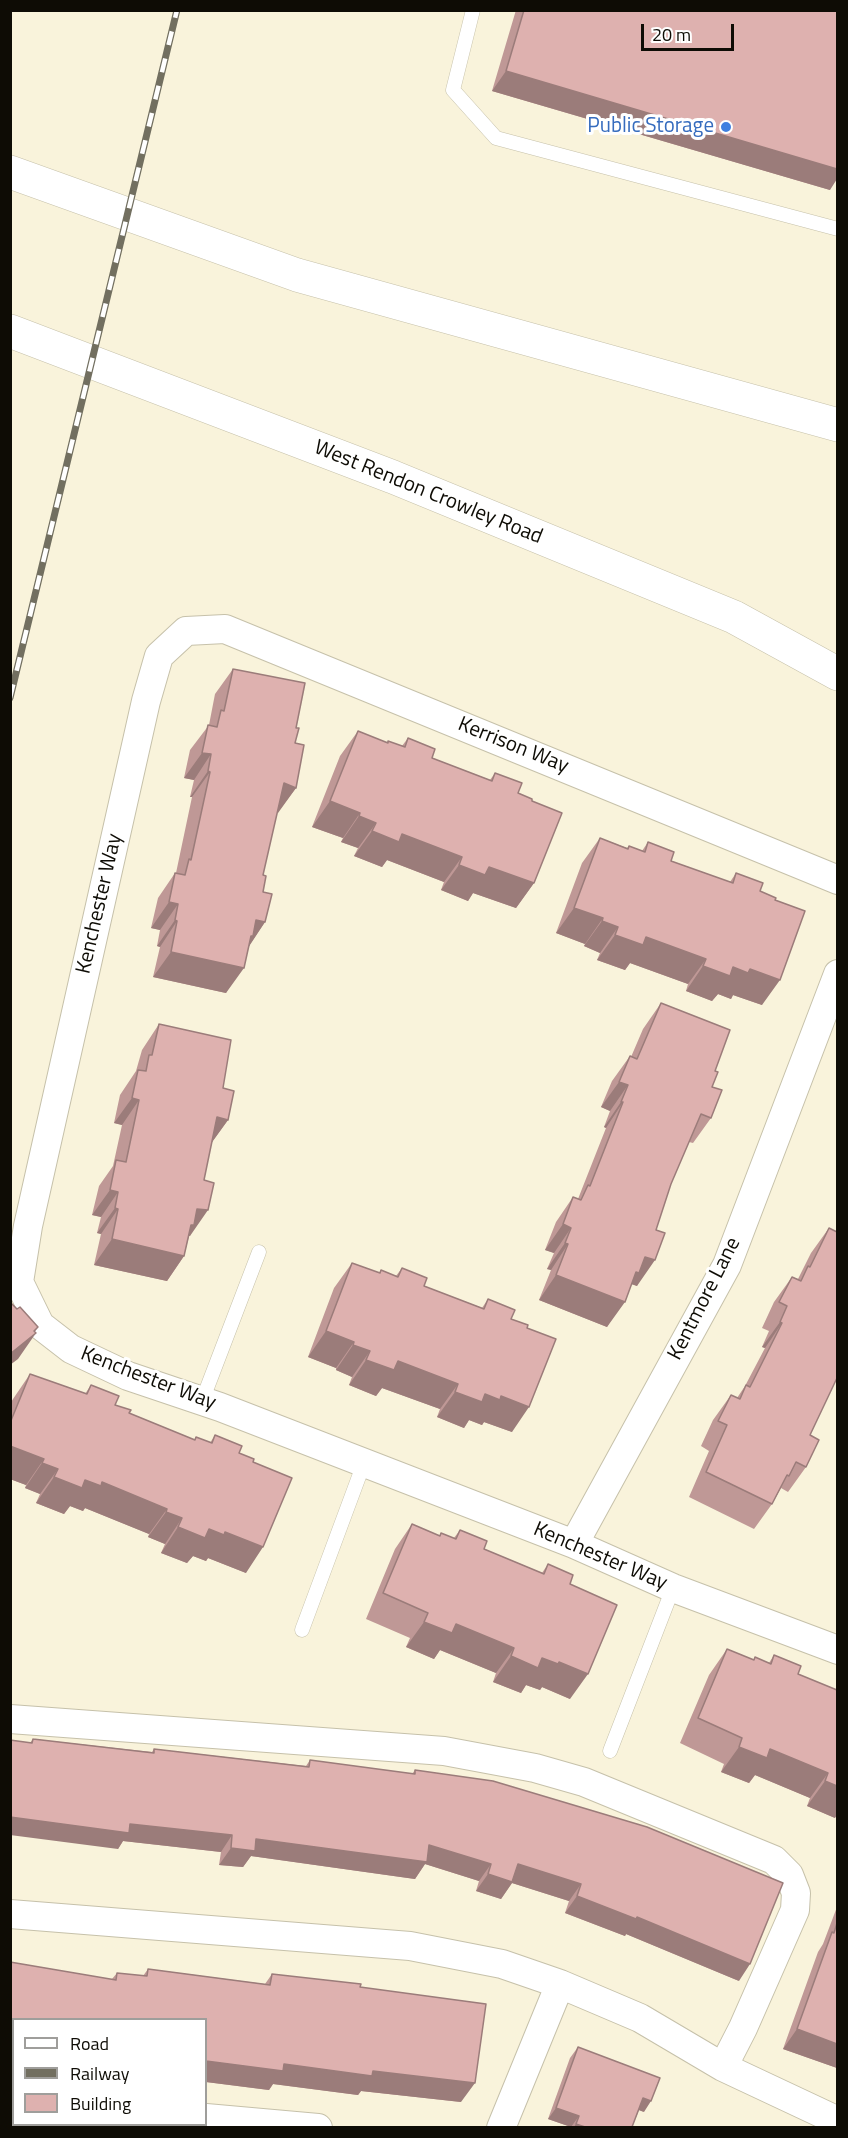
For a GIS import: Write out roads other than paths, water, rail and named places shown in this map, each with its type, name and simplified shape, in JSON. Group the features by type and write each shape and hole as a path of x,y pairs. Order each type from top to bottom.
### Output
{"main road":[{"path":"10,172 297,275 837,425"},
{"name":"West Rendon Crowley Road","path":"10,331 393,477 734,617 837,674"}],"street":[{"name":"Kerrison Way","path":"186,631 225,628 837,880"},
{"name":"Kenchester Way","path":"186,631 159,656 146,701 28,1226 19,1282 40,1325 71,1349 128,1376 202,1401 574,1544 674,1588 837,1650"},
{"name":"Kentmore Lane","path":"574,1544 726,1265 837,974"},
{"path":"10,1719 444,1751 534,1768 584,1782 774,1860 789,1875 796,1893 795,1910 743,2028 723,2067"},
{"path":"10,1914 410,1946 502,1965 560,1984 640,2018 723,2067 837,2121"},
{"path":"501,2127 560,1984"},
{"path":"207,2118 318,2127"}],"lane":[{"path":"473,10 453,90 496,138 837,229"},
{"path":"202,1401 259,1252"},
{"path":"302,1630 364,1463"},
{"path":"610,1750 674,1588"}],"railway":[{"path":"10,698 177,10"}],"place":[{"name":"Public Storage","path":"726,127"}]}
